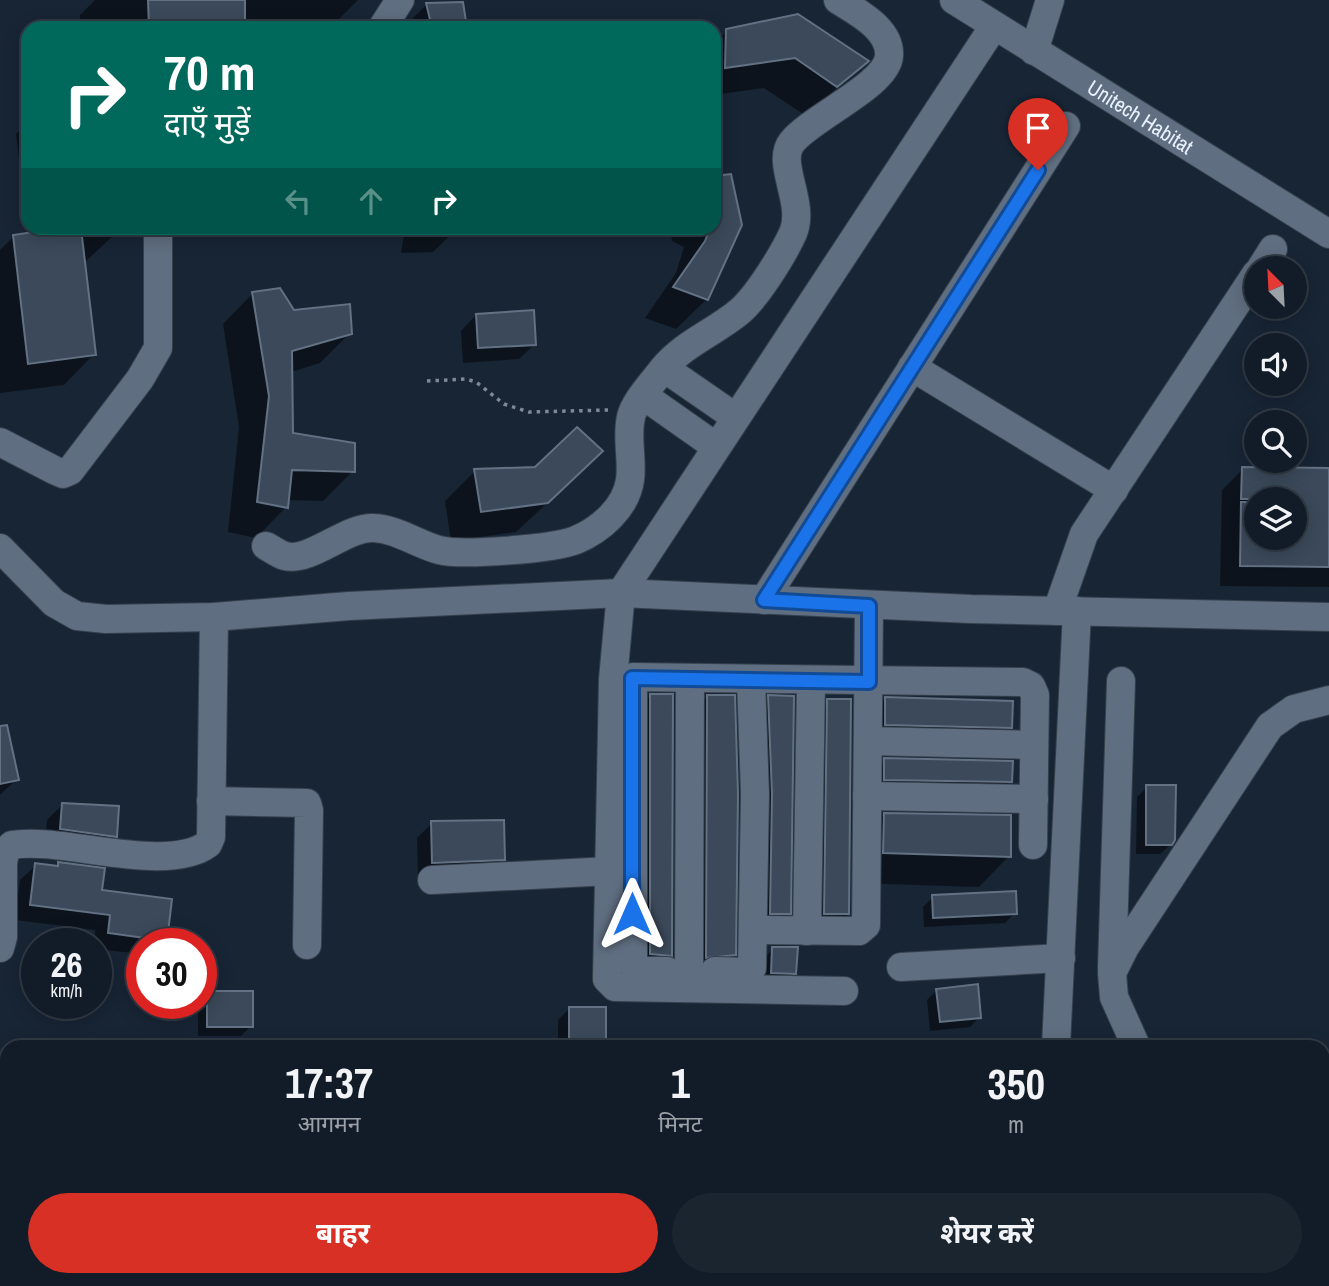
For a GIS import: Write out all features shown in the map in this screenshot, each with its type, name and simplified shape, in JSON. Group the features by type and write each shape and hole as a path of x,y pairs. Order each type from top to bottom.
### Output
{"street":[{"path":"386,21 400,0"},
{"path":"266,546 286,557 302,554 369,528 384,529 439,550 452,552 551,546 576,540 606,521 623,503 630,480 638,405 664,368 749,301 792,235 798,218 797,199 786,156 790,144 809,125 884,71 890,55 884,36 870,20 838,0"},
{"name":"Unitech Habitat","path":"954,0 1329,234"},
{"path":"1034,51 1049,0"},
{"path":"844,991 611,985 606,973 613,679 621,593 715,446 994,26"},
{"path":"764,600 1066,126"},
{"path":"0,442 63,474 70,471 140,379 158,348 158,235"},
{"path":"1056,1040 1067,611 1084,534 1244,292"},
{"path":"664,368 735,417"},
{"path":"912,368 1114,489"},
{"path":"638,405 715,446"},
{"path":"0,548 54,603 77,616 106,619 214,617 349,606 621,593 869,606 1329,617"},
{"path":"753,930 859,931 866,925 869,606"},
{"path":"0,948 3,937 3,863 5,852 12,845 189,855 208,844 214,617"},
{"path":"751,680 755,794 750,971 638,971 633,965 631,680 635,677 690,680 751,680 869,682 1023,682 1031,686 1035,695 1033,845"},
{"path":"689,970 690,680"},
{"path":"807,931 811,681"},
{"path":"1121,681 1112,972 1114,997 1133,1040"},
{"path":"1112,972 1270,726 1294,709 1329,700"},
{"path":"868,741 1034,744"},
{"path":"867,796 1034,799"},
{"path":"211,801 307,803 307,945"},
{"path":"432,880 610,871"},
{"path":"901,967 1060,958"}],"path":[{"path":"427,381 466,379 476,382 504,404 529,412 607,410 638,405"}],"building":[{"path":"148,0 245,0 245,21 149,21"},
{"path":"463,2 466,21 430,21 426,3"},
{"path":"798,14 869,61 837,87 795,58 725,68 726,29"},
{"path":"731,174 742,225 708,300 673,287 707,235 721,235 721,175"},
{"path":"13,235 82,235 96,355 28,364"},
{"path":"280,288 294,310 350,304 352,334 292,351 293,433 355,443 355,472 292,470 288,508 257,502 269,396 252,292"},
{"path":"534,310 536,345 478,348 476,314"},
{"path":"577,427 603,451 548,503 481,512 474,469 535,467"},
{"path":"1242,467 1244,473 1307,473 1307,468 1329,468 1329,567 1240,566 1241,502 1244,502 1244,550 1307,550 1307,487 1244,487 1244,499 1241,499"},
{"path":"650,694 673,694 672,956 650,954"},
{"path":"707,695 735,695 738,794 736,955 706,958"},
{"path":"768,695 794,696 791,914 770,914 772,794"},
{"path":"885,697 1013,701 1012,728 885,725"},
{"path":"827,699 851,699 849,914 824,914"},
{"path":"7,725 19,780 0,784 0,726"},
{"path":"884,758 1013,761 1012,782 884,780"},
{"path":"1146,785 1176,785 1175,840 1172,845 1146,845"},
{"path":"62,803 119,806 117,837 60,829"},
{"path":"884,813 1011,815 1011,857 883,853"},
{"path":"504,820 505,860 432,863 431,821"},
{"path":"58,862 105,868 102,890 172,899 169,928 126,928 126,935 112,934 112,928 109,928 110,915 30,905 35,863 58,866"},
{"path":"1016,891 1017,914 933,918 932,895"},
{"path":"772,947 798,947 796,974 771,973"},
{"path":"978,984 981,1018 940,1022 936,989"},
{"path":"217,991 253,991 253,1027 207,1027 207,1019 217,1019"},
{"path":"569,1007 606,1007 606,1040 569,1040"}],"route":[{"path":"632,914 632,678 869,682 869,606 764,600 1038,170"}]}
